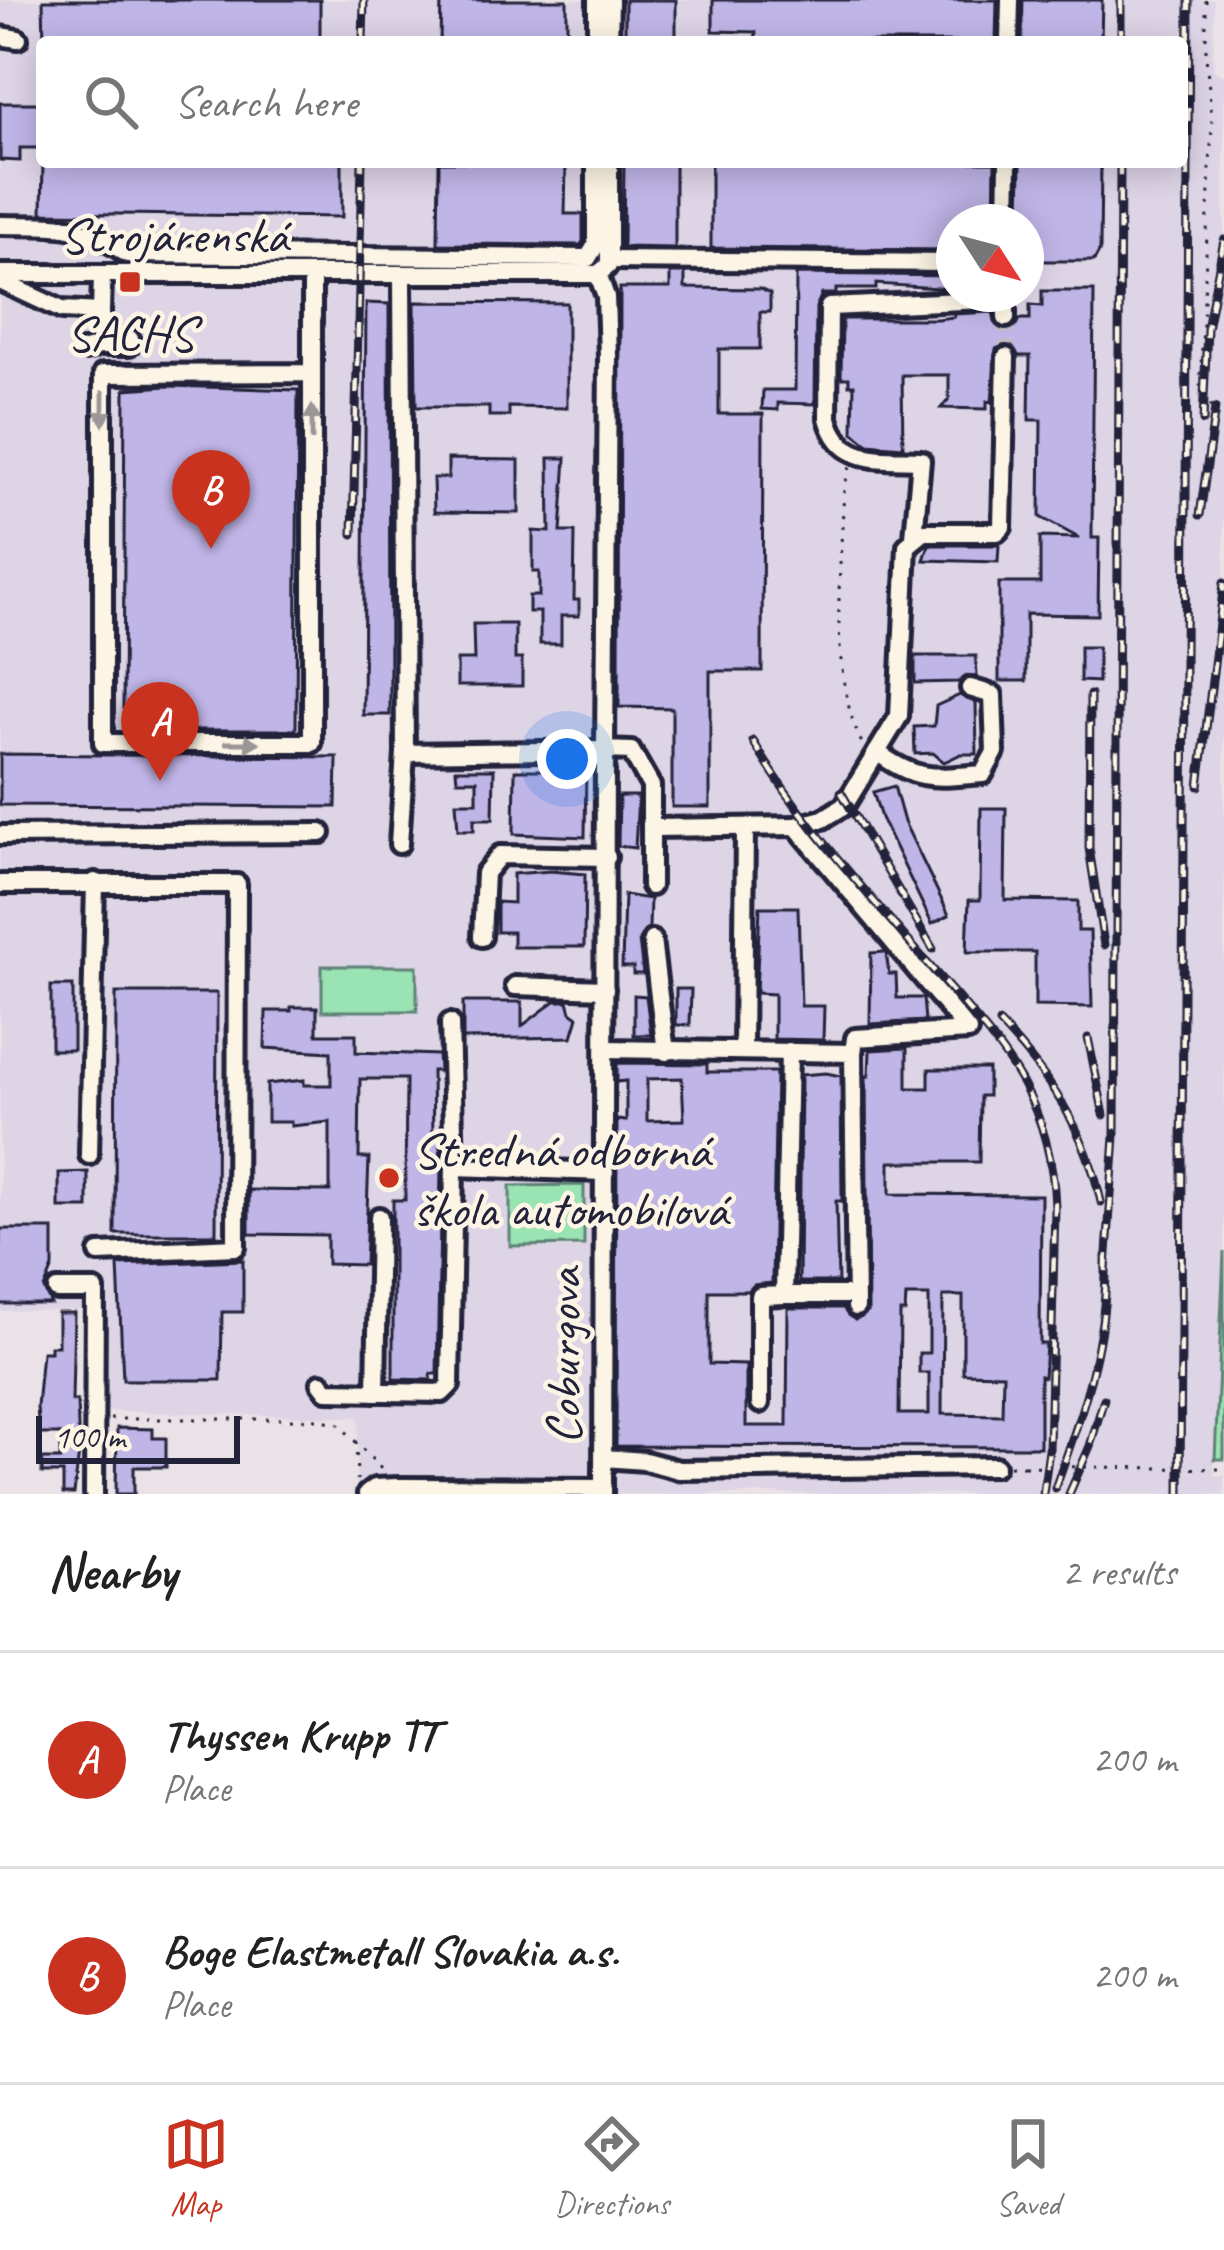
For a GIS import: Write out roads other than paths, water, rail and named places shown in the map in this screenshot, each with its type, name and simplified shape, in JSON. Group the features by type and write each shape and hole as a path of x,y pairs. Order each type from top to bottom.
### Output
{"street":[{"path":"597,0 597,36"},
{"path":"609,36 610,0"},
{"path":"1009,36 1010,0"},
{"path":"0,225 74,227 99,233 127,254 588,257 596,245 596,168"},
{"name":"Coburgova","path":"603,1491 608,356 603,267 609,168"},
{"path":"1007,204 1008,168"},
{"name":"Strojárenská","path":"0,277 348,277 603,267 936,263"},
{"path":"95,345 102,276"},
{"path":"312,276 312,374 311,743 103,743 103,374 312,374"},
{"path":"399,844 405,753 402,276"},
{"path":"0,277 62,310 101,312"},
{"path":"914,537 921,460 874,461 859,456 838,443 828,418 829,307 1006,299 1006,318"},
{"path":"652,828 796,826 823,819 844,806 899,716 907,546 924,532 997,532 1002,527 1006,357"},
{"path":"875,754 904,773 931,778 982,774 994,752 993,695 970,688"},
{"path":"405,753 631,751 652,786 652,886"},
{"path":"760,1403 760,1297 856,1301 855,1038 968,1031 796,826"},
{"path":"743,1050 745,828"},
{"path":"0,835 321,832"},
{"path":"482,938 485,873 500,855 607,857"},
{"path":"89,1155 95,883"},
{"path":"0,884 237,884 236,1247 99,1253"},
{"path":"652,940 666,1052"},
{"path":"515,986 604,989"},
{"path":"321,1383 327,1390 376,1392 442,1393 450,1385 454,1167 450,1023"},
{"path":"605,1049 854,1053"},
{"path":"784,1295 789,1052"},
{"path":"454,1167 605,1172"},
{"path":"376,1392 379,1216"},
{"path":"57,1290 94,1290 94,1494"},
{"path":"604,1458 679,1469 995,1466"},
{"path":"363,1494 398,1487 603,1491"}],"tunnel":[{"path":"1006,318 1006,357"}],"railway":[{"path":"363,36 364,0"},
{"path":"1121,0 1121,36"},
{"path":"1188,166 1189,0"},
{"path":"353,534 362,168"},
{"path":"1106,1268 1115,1136 1120,168"},
{"path":"1180,1494 1188,168"},
{"path":"1203,421 1207,329 1224,240"},
{"path":"1200,515 1215,408"},
{"path":"1199,786 1224,583"},
{"path":"1090,695 1089,848 1104,945"},
{"path":"753,741 830,849 991,1037 1029,1095 1042,1128 1055,1208 1049,1450 1043,1494"},
{"path":"841,792 933,949"},
{"path":"999,1023 1063,1105 1086,1151 1101,1202"},
{"path":"1088,1038 1104,1115"},
{"path":"1055,1488 1098,1345 1106,1256"},
{"path":"1069,1494 1104,1399"}],"place":[{"name":"SACHS","path":"130,282"},
{"name":"Boge Elastmetall Slovakia a.s.","path":"211,549"},
{"name":"Thyssen Krupp TT","path":"160,781"},
{"name":"Stredná odborná škola automobilová","path":"389,1178"}]}
